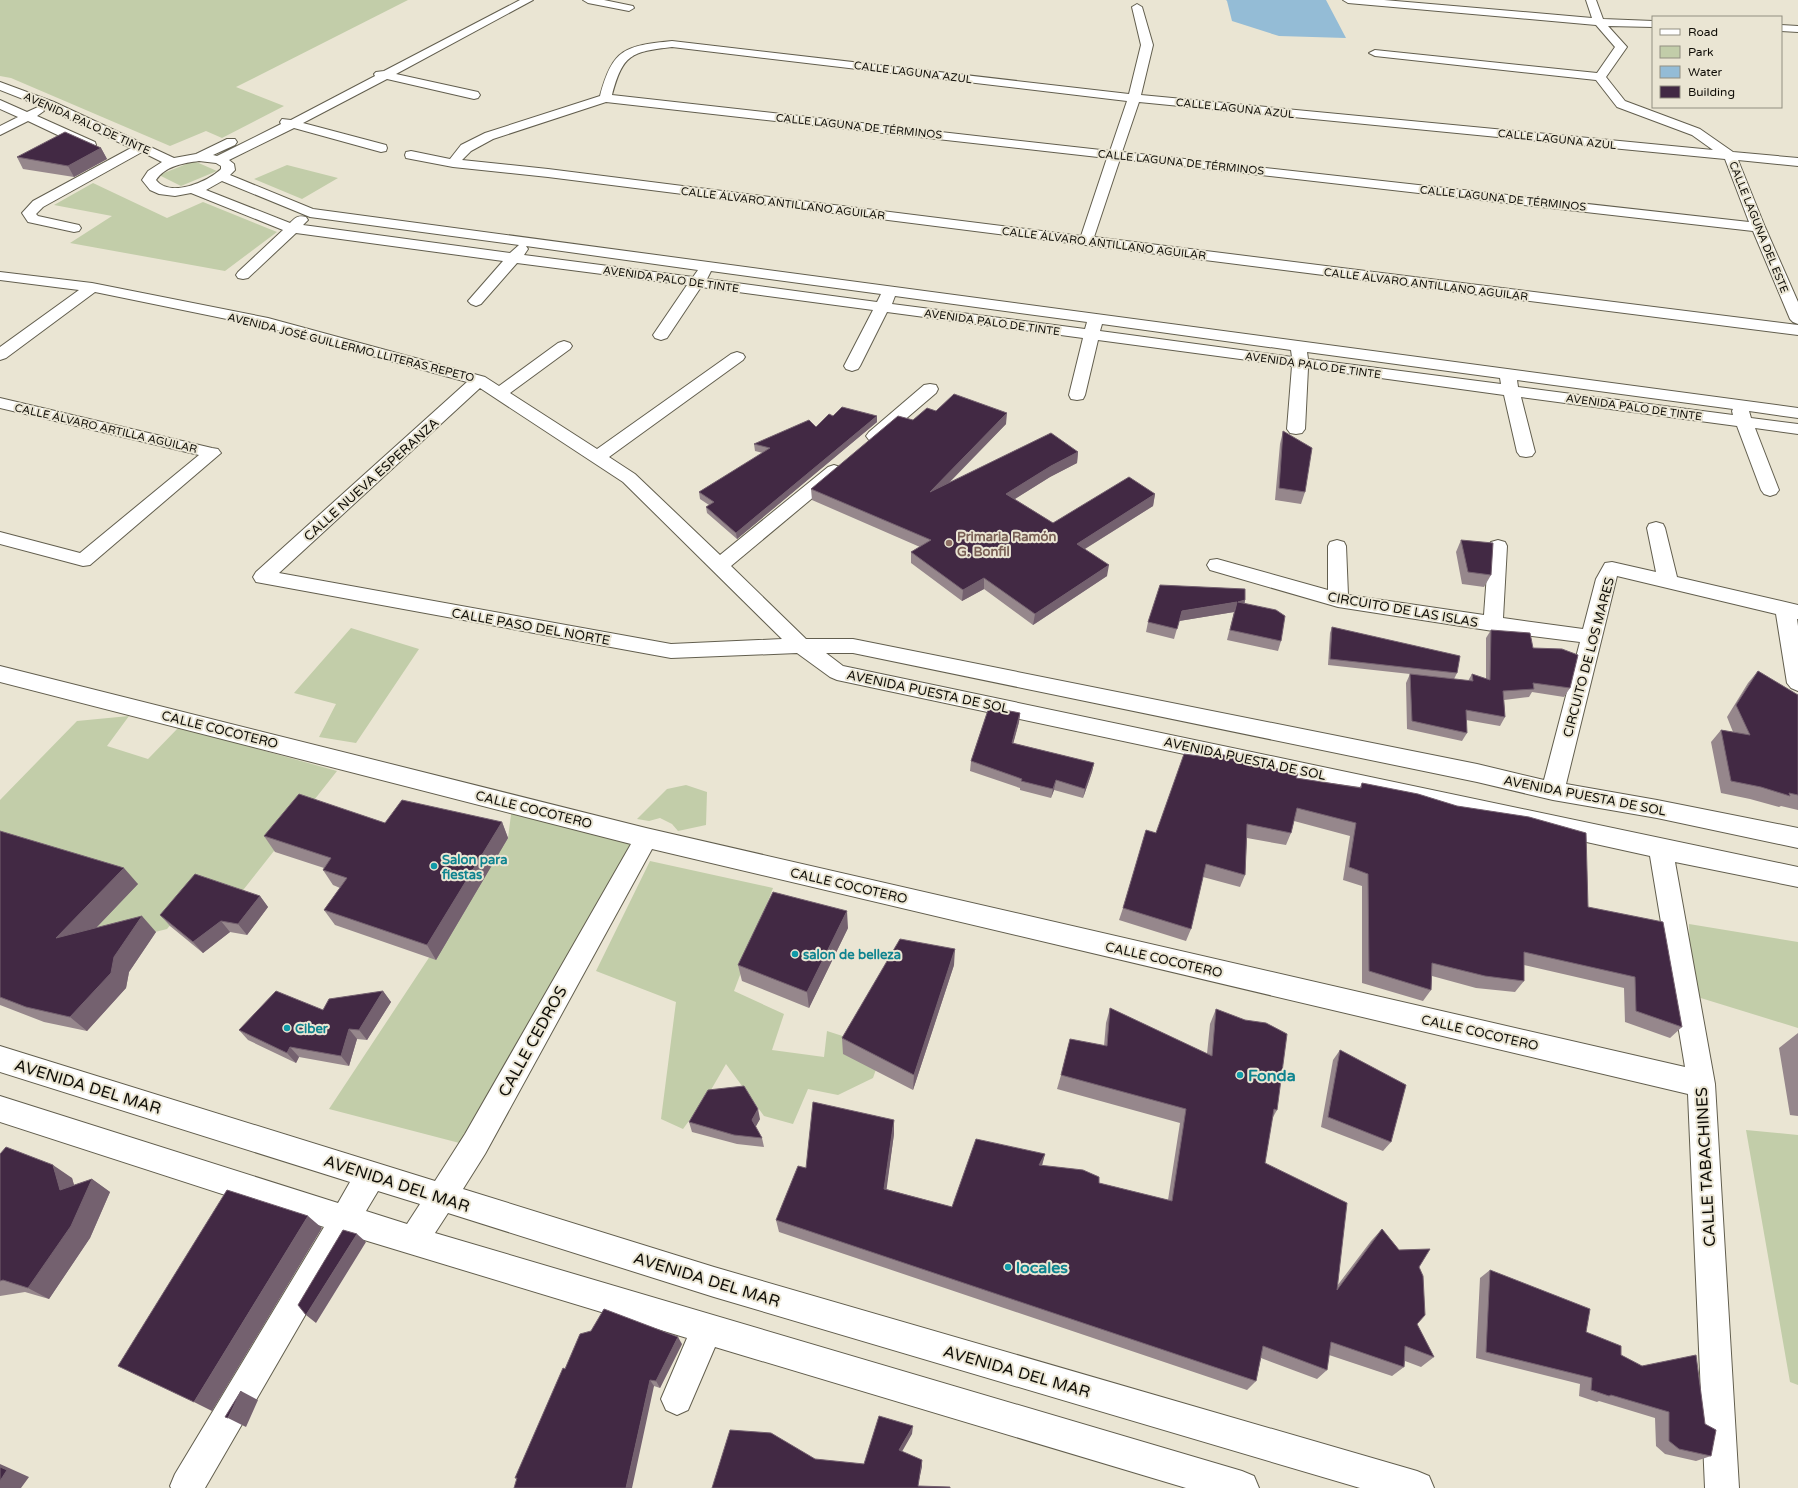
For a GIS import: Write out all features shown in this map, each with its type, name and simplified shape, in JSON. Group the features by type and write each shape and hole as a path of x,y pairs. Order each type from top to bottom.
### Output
{"street":[{"path":"219,160 290,118 385,75 528,0"},
{"path":"588,0 628,8"},
{"path":"1348,0 1599,22 1652,24"},
{"path":"1591,0 1599,22 1621,47 1600,77"},
{"path":"1086,241 1134,98 1147,45 1137,8"},
{"path":"1782,28 1798,29"},
{"name":"CALLE LAGUNA AZUL","path":"604,98 611,73 620,60 630,52 644,47 672,44 1134,98 1798,162"},
{"path":"1375,53 1600,77 1620,104 1696,132 1730,156"},
{"path":"381,63 367,71 474,95"},
{"name":"AVENIDA PALO DE TINTE","path":"0,86 50,105 173,162"},
{"path":"453,163 466,148 489,136 604,98"},
{"name":"CALLE LAGUNA DE TÉRMINOS","path":"604,98 1758,227"},
{"name":"AVENIDA PALO DE TINTE","path":"0,104 29,116 152,174"},
{"path":"0,131 50,105"},
{"path":"199,157 219,160 227,164 228,170 223,177 210,184 192,189 167,191 157,189 151,185 149,180 152,174 160,168 173,162 199,157 275,120 290,118 381,148"},
{"path":"74,228 33,219 29,213 38,204 119,159 142,148"},
{"name":"CALLE ÁLVARO ANTILLANO AGUILAR","path":"411,155 453,163 548,173 1798,330"},
{"name":"CALLE LAGUNA DEL ESTE","path":"1730,156 1758,227 1798,319"},
{"name":"AVENIDA PALO DE TINTE","path":"223,177 310,213 1798,413"},
{"name":"AVENIDA PALO DE TINTE","path":"192,189 291,228 1798,429"},
{"path":"242,275 291,228 310,213"},
{"path":"476,301 526,243"},
{"path":"661,336 707,267"},
{"name":"AVENIDA JOSÉ GUILLERMO LLITERAS REPETO","path":"0,276 92,287 268,323 479,380 629,478 801,646"},
{"path":"0,355 92,287"},
{"path":"852,366 884,308 890,292"},
{"path":"1077,395 1095,319"},
{"path":"499,393 564,346"},
{"path":"1296,429 1300,363 1299,346"},
{"path":"597,457 737,357"},
{"path":"1507,374 1526,452"},
{"name":"CALLE NUEVA ESPERANZA","path":"262,577 479,380"},
{"path":"719,566 930,389"},
{"name":"CALLE ÁLVARO ARTILLA AGUILAR","path":"0,403 212,453 83,560 0,538"},
{"path":"1737,405 1770,490"},
{"path":"1656,528 1668,582"},
{"path":"1337,546 1338,600"},
{"path":"1493,624 1498,546"},
{"name":"CIRCUITO DE LAS ISLAS","path":"1217,565 1338,600 1493,624 1592,637"},
{"name":"CIRCUITO DE LOS MARES","path":"1553,791 1606,579 1612,568 1791,611"},
{"name":"CALLE PASO DEL NORTE","path":"262,577 672,651 801,646"},
{"path":"1791,611 1798,683"},
{"name":"AVENIDA PUESTA DE SOL","path":"801,646 853,646 1477,773 1553,791 1657,809 1798,838"},
{"name":"AVENIDA PUESTA DE SOL","path":"801,646 837,672 1798,877"},
{"name":"CALLE COCOTERO","path":"0,674 646,838 1701,1084"},
{"path":"1002,706 1011,678"},
{"path":"1250,759 1253,727"},
{"path":"1476,808 1477,773"},
{"name":"CALLE CEDROS","path":"413,1241 475,1144 646,838"},
{"name":"CALLE TABACHINES","path":"1661,849 1701,1084 1722,1488"},
{"name":"AVENIDA DEL MAR","path":"0,1059 714,1282 1417,1488"},
{"path":"0,1109 413,1241 1242,1488"},
{"path":"187,1486 371,1175"},
{"path":"677,1399 707,1329"}],"green space":[{"path":"0,0 408,0 236,87 284,106 222,138 206,131 170,146 11,78 0,76"},
{"path":"194,161 217,171 181,186 159,175"},
{"path":"287,165 338,178 302,199 254,179"},
{"path":"93,183 167,218 203,202 277,232 225,271 70,243 112,216 54,205"},
{"path":"351,628 419,649 356,743 319,737 336,704 294,693"},
{"path":"129,716 107,746 148,759 179,727 337,771 240,894 204,885 167,929 68,954 0,842 0,800 77,721"},
{"path":"686,785 707,792 706,825 678,831 672,824 660,818 649,821 637,819 667,789"},
{"path":"512,807 645,839 471,1146 329,1109 508,838"},
{"path":"650,861 773,888 734,991 784,1014 772,1050 824,1057 827,1031 883,1049 873,1078 838,1095 808,1089 793,1124 764,1116 726,1064 708,1095 683,1129 661,1119 676,1002 596,971"},
{"path":"1689,924 1798,942 1798,1028 1691,995"},
{"path":"1746,1130 1798,1135 1798,1385 1790,1382"}],"water":[{"path":"1226,0 1326,0 1346,38 1279,36 1232,21"}],"building":[{"path":"65,132 101,148 68,166 17,157"},
{"path":"954,394 1007,413 930,492 1051,433 1078,452 1051,466 1006,494 1053,523 1129,477 1155,494 1077,544 1109,565 1035,614 984,578 963,590 911,552 931,540 811,489 898,416 913,420 927,408 936,411"},
{"path":"842,407 877,416 736,533 706,507 714,502 699,492 770,448 754,444 809,420 816,427 829,414 833,416"},
{"path":"1283,431 1312,448 1305,492 1279,488"},
{"path":"1461,540 1493,543 1491,575 1468,572"},
{"path":"1160,585 1245,589 1245,600 1238,602 1276,610 1285,616 1281,641 1230,630 1237,602 1182,611 1177,629 1148,622"},
{"path":"1332,627 1460,656 1457,673 1330,659"},
{"path":"1491,630 1530,633 1533,648 1562,649 1578,655 1570,688 1533,683 1534,689 1503,691 1505,717 1466,710 1467,733 1412,721 1410,674 1473,681 1472,674 1490,680"},
{"path":"1758,671 1798,695 1798,795 1789,793 1790,796 1761,787 1731,781 1721,730 1750,735 1736,705"},
{"path":"989,707 1020,713 1012,743 1094,763 1085,789 1056,780 1053,789 1021,781 1022,779 971,761"},
{"path":"1208,751 1298,774 1296,778 1361,788 1362,783 1418,794 1457,806 1529,817 1586,833 1588,907 1663,922 1682,1027 1636,1011 1635,977 1524,952 1524,981 1485,976 1432,963 1431,990 1369,971 1368,874 1349,867 1356,823 1297,808 1291,833 1247,824 1245,875 1206,864 1191,929 1123,908 1146,830 1156,833 1184,754 1207,757"},
{"path":"299,794 385,823 402,800 502,822 427,945 324,910 347,878 323,870 331,858 264,836"},
{"path":"0,831 124,868 56,938 142,916 114,957 111,973 70,1017 26,1007 0,997"},
{"path":"195,874 260,896 238,924 221,921 193,942 160,915"},
{"name":"salon de belleza","path":"773,892 847,911 807,992 738,965"},
{"path":"900,939 955,949 914,1075 842,1038"},
{"path":"276,991 323,1010 329,999 383,991 359,1030 349,1029 341,1056 290,1047 287,1053 239,1030"},
{"path":"1110,1008 1212,1056 1216,1009 1245,1020 1266,1023 1287,1034 1277,1110 1274,1109 1265,1163 1347,1203 1337,1290 1382,1229 1399,1250 1430,1249 1419,1267 1423,1276 1425,1315 1417,1324 1434,1357 1405,1346 1404,1367 1331,1342 1327,1370 1263,1346 1256,1381 776,1220 798,1166 806,1168 813,1102 894,1120 884,1189 952,1207 976,1139 1045,1154 1039,1165 1083,1170 1099,1177 1099,1183 1172,1201 1186,1109 1061,1075 1070,1039 1107,1046"},
{"path":"1340,1050 1406,1085 1391,1142 1328,1117"},
{"path":"744,1086 758,1109 752,1120 762,1138 734,1135 689,1122 708,1090"},
{"path":"6,1147 53,1165 60,1190 92,1179 71,1226 28,1288 3,1280 0,1281 0,1154"},
{"path":"227,1190 308,1216 194,1402 118,1366"},
{"path":"343,1230 357,1234 306,1315 298,1305"},
{"path":"1490,1270 1590,1309 1586,1332 1621,1346 1621,1355 1642,1366 1696,1355 1705,1424 1716,1430 1711,1456 1679,1449 1669,1441 1669,1412 1591,1390 1592,1378 1486,1352"},
{"path":"604,1309 678,1337 656,1381 650,1380 626,1488 514,1488 517,1478 515,1478 563,1368 565,1369 580,1334 591,1331"},
{"path":"241,1391 228,1418 225,1417"},
{"path":"879,1416 913,1426 899,1450 922,1460 918,1486 950,1488 712,1488 730,1430 771,1433 815,1459 864,1464"},
{"path":"0,1467 7,1470 0,1481"}],"place":[{"name":"Primaria Ramón G. Bonfil","path":"949,543"},
{"name":"Salon para fiestas","path":"434,866"},
{"name":"salon de belleza","path":"795,954"},
{"name":"Ciber","path":"287,1028"},
{"name":"Fonda","path":"1240,1075"},
{"name":"locales","path":"1008,1267"}]}
